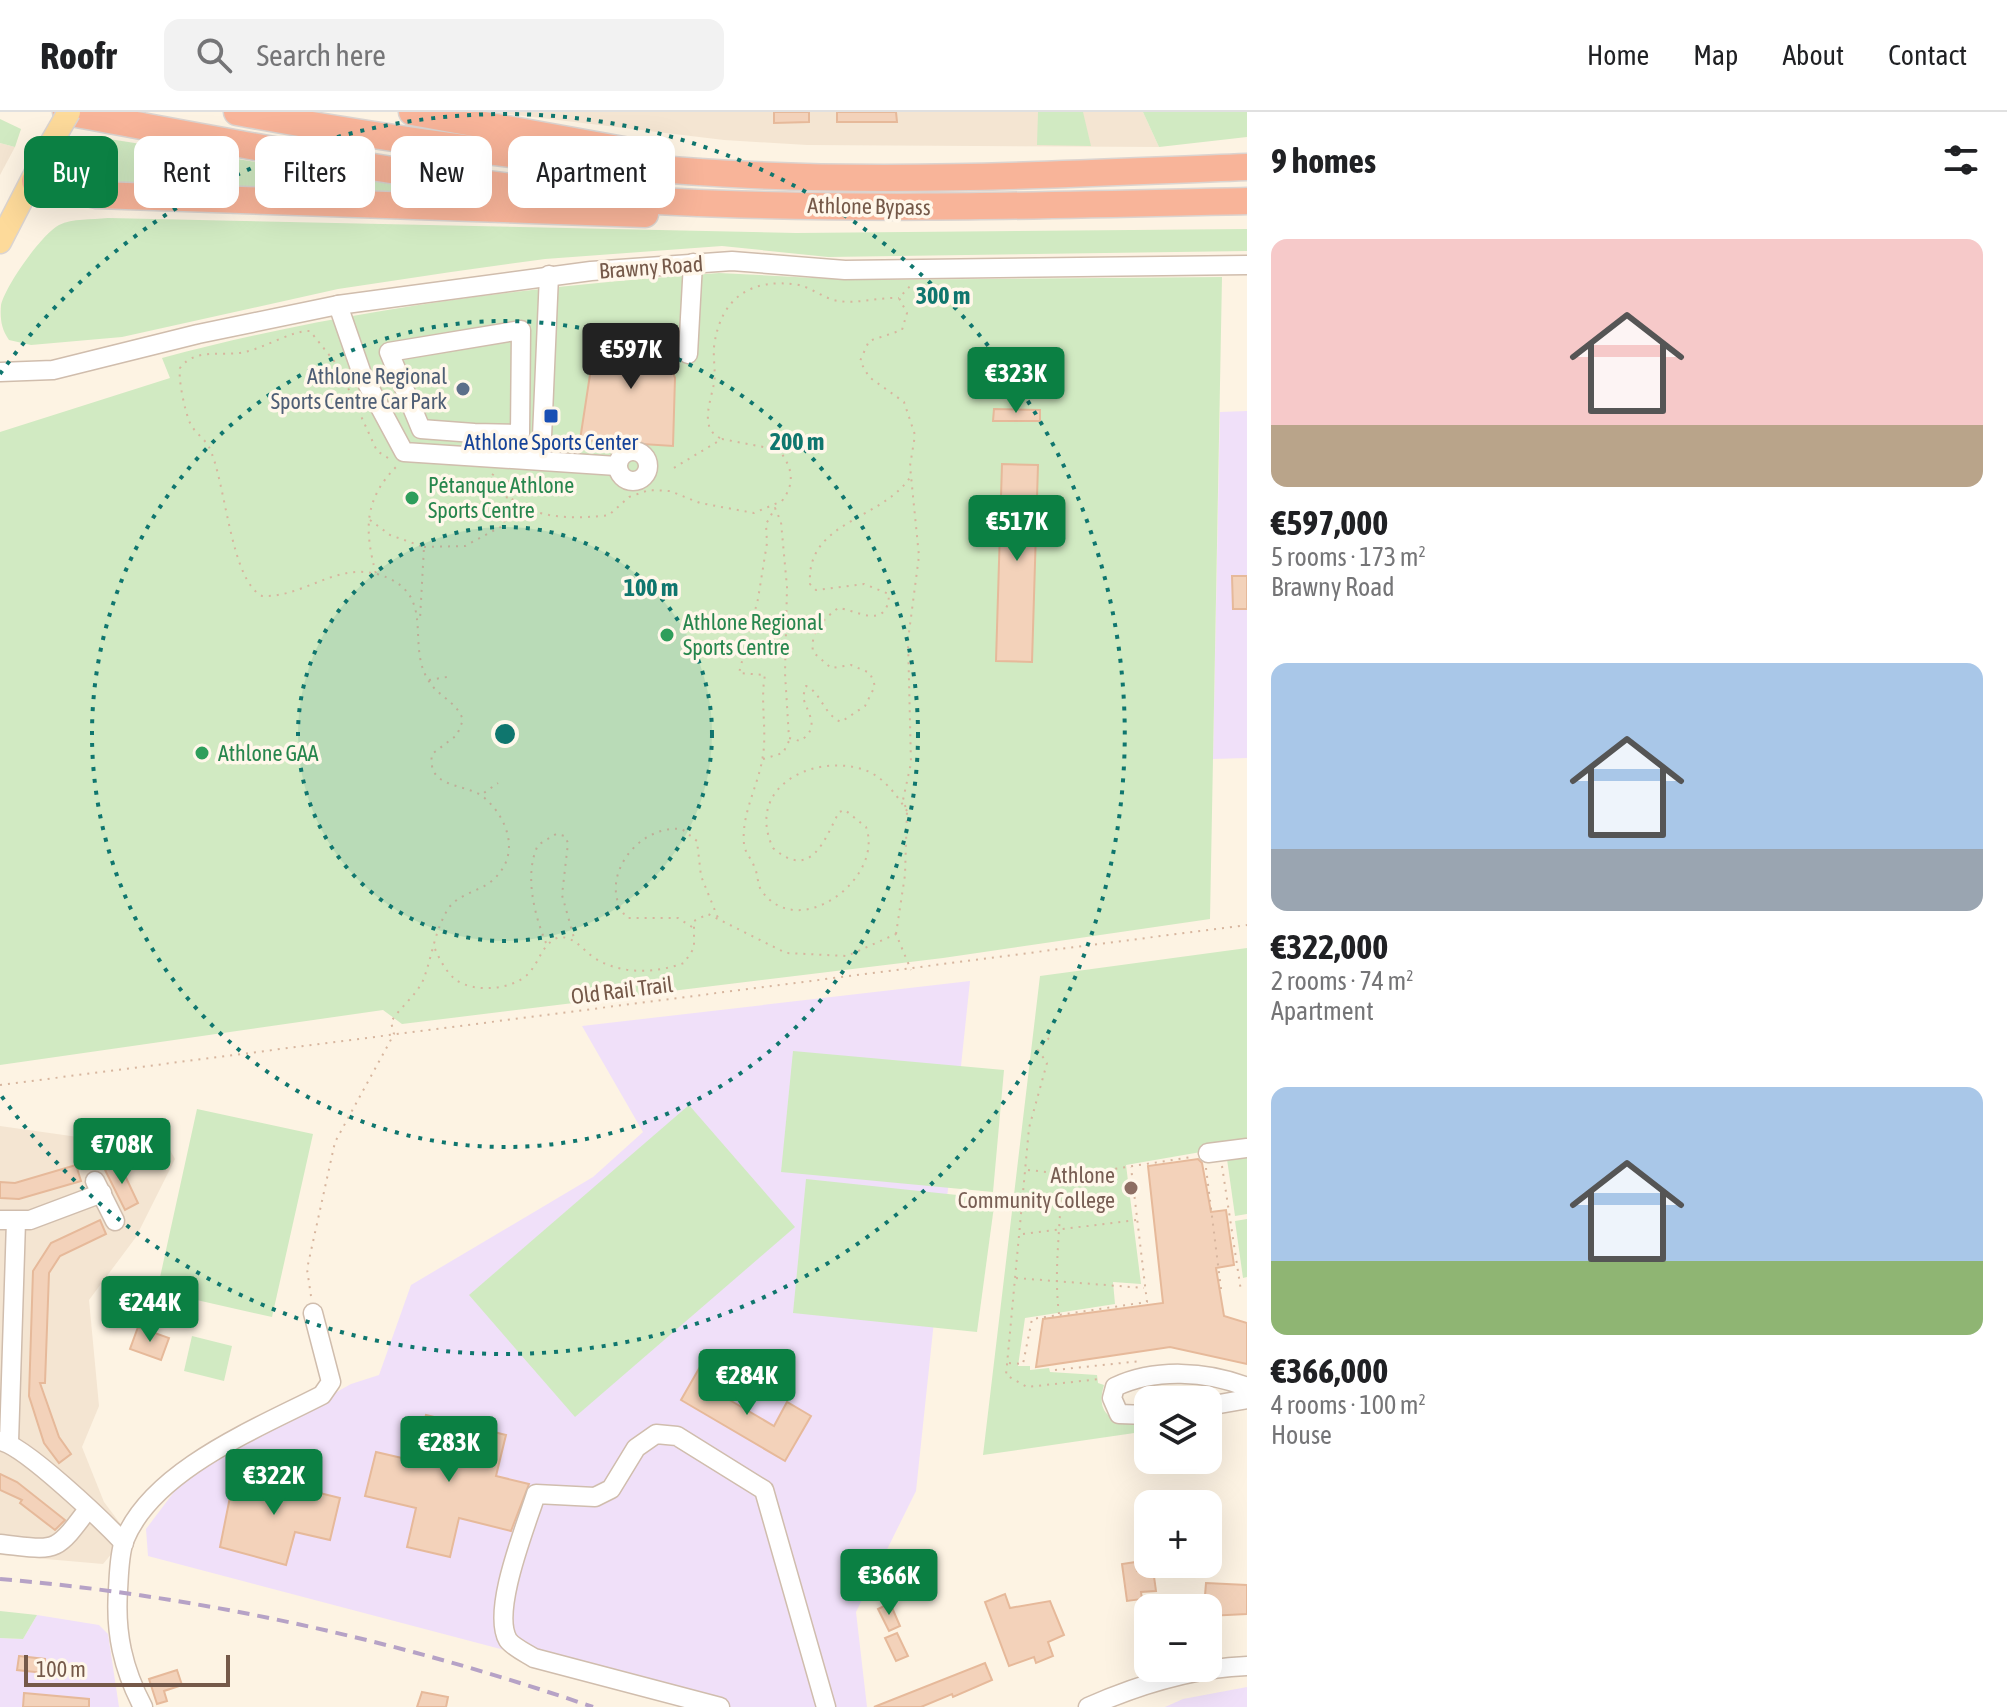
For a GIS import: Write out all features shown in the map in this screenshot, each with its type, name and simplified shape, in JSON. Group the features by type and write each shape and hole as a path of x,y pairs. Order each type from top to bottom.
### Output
{"highway":[{"name":"Athlone Bypass","path":"67,112 304,156 506,186 676,202 932,207 1247,201"},
{"name":"Athlone Bypass","path":"237,112 351,133 627,168 755,175 927,177 1247,167"},
{"path":"412,112 658,156 807,164 927,177"},
{"path":"118,196 576,213 859,216 932,207"}],"main road":[{"path":"55,136 67,112"},
{"path":"0,242 24,200"}],"street":[{"name":"Brawny Road","path":"0,372 36,373 338,305 549,275 693,263 759,262 824,269 1247,265"},
{"path":"688,354 693,263"},
{"path":"541,460 549,275"},
{"path":"338,305 362,374 404,452 617,466"},
{"path":"521,330 520,434 474,433 421,429 389,352 521,330"},
{"name":"Brawny Road","path":"0,357 28,365 64,366"},
{"path":"520,387 545,389"},
{"path":"474,433 476,456"},
{"path":"1211,1153 1247,1148"},
{"path":"115,1221 98,1187 44,1216 8,1220 4,1442 88,1509 124,1543"},
{"path":"143,1707 122,1659 119,1638 117,1604 124,1543 161,1488 183,1471 322,1395 331,1382 313,1313"},
{"path":"1134,1415 1119,1414 1112,1398 1115,1387 1181,1373 1209,1376 1247,1387"},
{"path":"1222,1403 1247,1399"},
{"path":"720,1707 534,1658 509,1641 503,1622 508,1584 536,1494 595,1497 611,1489 636,1448 656,1434 677,1436 764,1490 826,1707"},
{"path":"0,1544 48,1549 58,1546 88,1509"},
{"path":"1088,1707 1127,1690 1170,1678 1247,1666"}],"path":[{"path":"722,439 712,432 708,421 715,379 714,350 723,317 740,292 764,284 800,285 834,301 899,298 923,269"},
{"path":"899,298 907,313 902,330 869,341 860,361 869,377 904,402 915,435 911,476 919,556 908,640 911,763 903,800 907,811 905,875 896,934 911,970"},
{"path":"296,333 285,340 242,353 213,352 185,360 178,374 191,425 209,448 233,528 236,556 247,582 256,593 280,594 358,569 386,577 404,591 417,610 422,666 428,680 454,704 463,720 457,735 432,754 434,773 440,782 481,795 500,811 505,821 508,845 505,860 494,878 453,903 443,919 423,980 391,1022 394,1034 335,1142 307,1269 313,1313"},
{"path":"369,519 390,535 424,547 465,546 504,525 509,458"},
{"path":"376,574 369,519 373,496 401,462"},
{"path":"790,739 800,741 811,729 813,715 803,697 806,686 813,690 827,714 841,722 863,708 873,692 874,679 867,669 851,665 836,670 817,657 812,639 818,626 838,608 860,617 872,617 890,599 881,588 864,584 816,590 810,584 809,561 819,545 889,499 911,476"},
{"path":"762,759 783,753 790,739 785,673 787,587 781,522 775,508 766,524 767,543 758,599 739,673 765,675 762,759 747,810 744,847 755,867 760,888 790,908 808,911 822,907 843,890 859,870 869,842 866,827 845,810 839,812 824,846 814,856 793,858 773,848 769,834 769,804 777,789 795,774 820,767 865,770 896,794 907,811"},
{"path":"419,624 424,547"},
{"path":"428,680 447,677"},
{"path":"481,795 498,783"},
{"path":"693,928 678,918 627,918 616,901 615,882 620,868 638,843 659,831 682,829 697,841 701,876 720,920"},
{"path":"546,944 534,903 533,860 538,845 556,834 565,836 568,843 562,895 575,940"},
{"path":"435,949 457,980 477,987 493,987 524,978 546,944 559,937 575,940 604,963 652,971 684,963 692,955 694,921 704,914 774,949 799,954 847,956 896,934"},
{"name":"Old Rail Trail","path":"0,1085 1247,925"},
{"path":"1049,1038 1038,1050 1047,1063 1032,1111 1006,1375 1027,1387 1101,1379"},
{"path":"1027,1170 1061,1174 1131,1167 1211,1153"},
{"path":"1211,1153 1241,1291"},
{"path":"1211,1153 1221,1289"},
{"path":"1007,1363 1023,1364 1032,1319 1147,1302 1131,1167"},
{"path":"1059,1315 1055,1281 1062,1229 1061,1174"},
{"path":"1021,1234 1137,1220"},
{"path":"1016,1278 1145,1289"},
{"path":"1239,1283 1247,1282"}],"shaded area":[{"path":"492,112 1143,112 1159,147 807,145 724,140"},
{"path":"0,143 15,147 0,175"},
{"path":"1247,411 1247,758 1213,759 1220,412"},
{"path":"970,981 916,1491 856,1612 867,1707 720,1707 148,1556 146,1529 186,1476 351,1384 379,1375 411,1285 593,1177 643,1132 582,1026"},
{"path":"0,1126 170,1150 175,1159 136,1237 89,1300 99,1406 82,1447 104,1502 128,1534 103,1564 0,1555"},
{"path":"37,1615 99,1625 108,1634 119,1707 0,1707 0,1638 23,1639"},
{"path":"1247,1687 1247,1707 1165,1707 1183,1699"}],"green space":[{"path":"1038,112 1083,112 1091,146 1037,145"},
{"path":"1143,112 1247,112 1247,137 1159,147"},
{"path":"0,119 21,129 15,147 0,143"},
{"path":"118,140 134,143 134,185 118,182"},
{"path":"239,159 255,162 255,190 239,189"},
{"path":"375,181 391,183 391,194 375,193"},
{"path":"108,218 796,233 1247,229 1247,251 828,257 722,246 545,259 338,289 122,337 31,345 9,340 4,332 1,305 10,285 34,249 59,225 76,220"},
{"path":"719,273 853,280 1222,277 1210,919 943,958 402,1024 383,1010 0,1065 0,432 170,378 162,358 231,341 439,302 578,285"},
{"name":"Athlone Community College","path":"1247,948 1247,1144 1126,1165 1141,1284 1113,1282 1115,1304 1025,1318 1018,1366 1030,1366 1030,1370 1049,1368 1050,1372 1097,1375 1098,1383 1104,1385 1102,1397 1106,1413 1112,1418 1134,1422 1134,1433 983,1455 1040,976"},
{"path":"793,1051 1004,1070 993,1192 781,1172"},
{"path":"689,1105 795,1227 575,1417 469,1295"},
{"path":"197,1109 313,1134 272,1317 157,1291"},
{"path":"1247,1156 1247,1214 1235,1216 1227,1159"},
{"path":"806,1179 995,1199 977,1332 793,1313"},
{"path":"1247,1219 1247,1277 1243,1278 1235,1221"},
{"path":"192,1336 232,1346 224,1381 184,1371"},
{"path":"0,1611 37,1615 23,1639 0,1638"}],"building":[{"path":"774,112 809,112 809,122 774,123"},
{"path":"837,112 896,112 897,122 837,122"},
{"path":"622,324 644,326 663,344 675,378 673,446 580,440 593,355"},
{"path":"994,409 1040,410 1040,421 993,421"},
{"path":"1002,464 1038,465 1032,662 996,661"},
{"path":"1232,576 1247,576 1247,609 1233,609"},
{"path":"1198,1159 1202,1163 1211,1212 1226,1210 1234,1265 1216,1268 1224,1316 1247,1323 1247,1364 1170,1347 1036,1367 1043,1319 1163,1303 1148,1166"},
{"path":"119,1163 138,1203 125,1210 105,1170"},
{"path":"76,1165 81,1181 19,1199 0,1198 0,1182 15,1183"},
{"path":"100,1220 106,1234 60,1256 49,1273 45,1383 40,1383 59,1437 71,1454 59,1463 44,1443 29,1396 33,1271 51,1243"},
{"path":"138,1327 169,1338 161,1360 130,1349"},
{"path":"701,1365 717,1374 709,1388 774,1426 787,1402 811,1416 785,1461 681,1400"},
{"path":"426,1415 506,1435 496,1476 529,1484 511,1531 459,1518 450,1557 407,1547 416,1508 365,1496 376,1452 415,1461"},
{"path":"235,1472 340,1498 330,1540 295,1532 286,1565 220,1547"},
{"path":"0,1474 17,1482 65,1520 55,1530 20,1503 22,1500 0,1490"},
{"path":"1134,1562 1134,1578 1154,1578 1156,1591 1134,1594 1134,1600 1127,1601 1122,1564"},
{"path":"1206,1583 1247,1585 1247,1614 1222,1615 1222,1594 1205,1594"},
{"path":"1005,1594 1010,1608 1050,1601 1064,1635 1048,1642 1053,1656 1036,1663 1034,1657 1009,1666 985,1602"},
{"path":"890,1603 900,1626 889,1631 878,1609"},
{"path":"897,1633 908,1656 896,1661 885,1638"},
{"path":"19,1656 45,1659 44,1673 17,1670"},
{"path":"985,1663 992,1680 953,1697 952,1694 921,1707 874,1707"},
{"path":"177,1670 182,1685 164,1691 167,1701 157,1704 149,1679"},
{"path":"422,1692 448,1697 446,1707 417,1707"},
{"path":"24,1693 89,1699 89,1707 23,1707"}],"railway":[{"path":"0,1579 151,1597 300,1625 448,1662 593,1707"}],"place":[{"name":"Athlone Regional Sports Centre Car Park","path":"463,389"},
{"name":"Athlone Sports Center","path":"551,416"},
{"name":"Pétanque Athlone Sports Centre","path":"412,498"},
{"name":"Athlone Regional Sports Centre","path":"667,635"},
{"name":"Athlone GAA","path":"202,753"},
{"name":"Athlone Community College","path":"1131,1188"}]}
